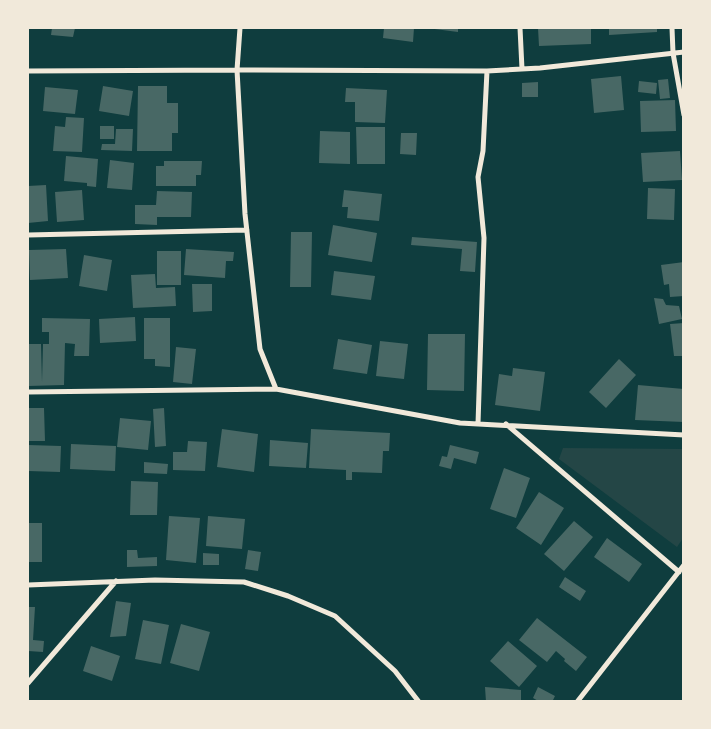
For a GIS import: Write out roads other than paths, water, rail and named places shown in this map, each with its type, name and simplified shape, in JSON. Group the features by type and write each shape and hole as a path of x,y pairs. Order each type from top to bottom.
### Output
{"street":[{"path":"240,28 236,70 245,214 260,349 276,389"},
{"path":"520,28 522,69"},
{"path":"672,28 684,115"},
{"path":"28,71 487,71 684,52"},
{"path":"478,424 484,238 478,177 482,151 487,71"},
{"path":"28,235 247,230"},
{"path":"28,392 276,389 460,423 684,434"},
{"path":"506,424 678,572"},
{"path":"577,702 684,565"},
{"path":"28,683 116,581"},
{"path":"28,585 116,581 244,582 288,596 335,616 395,671 419,702"}]}
